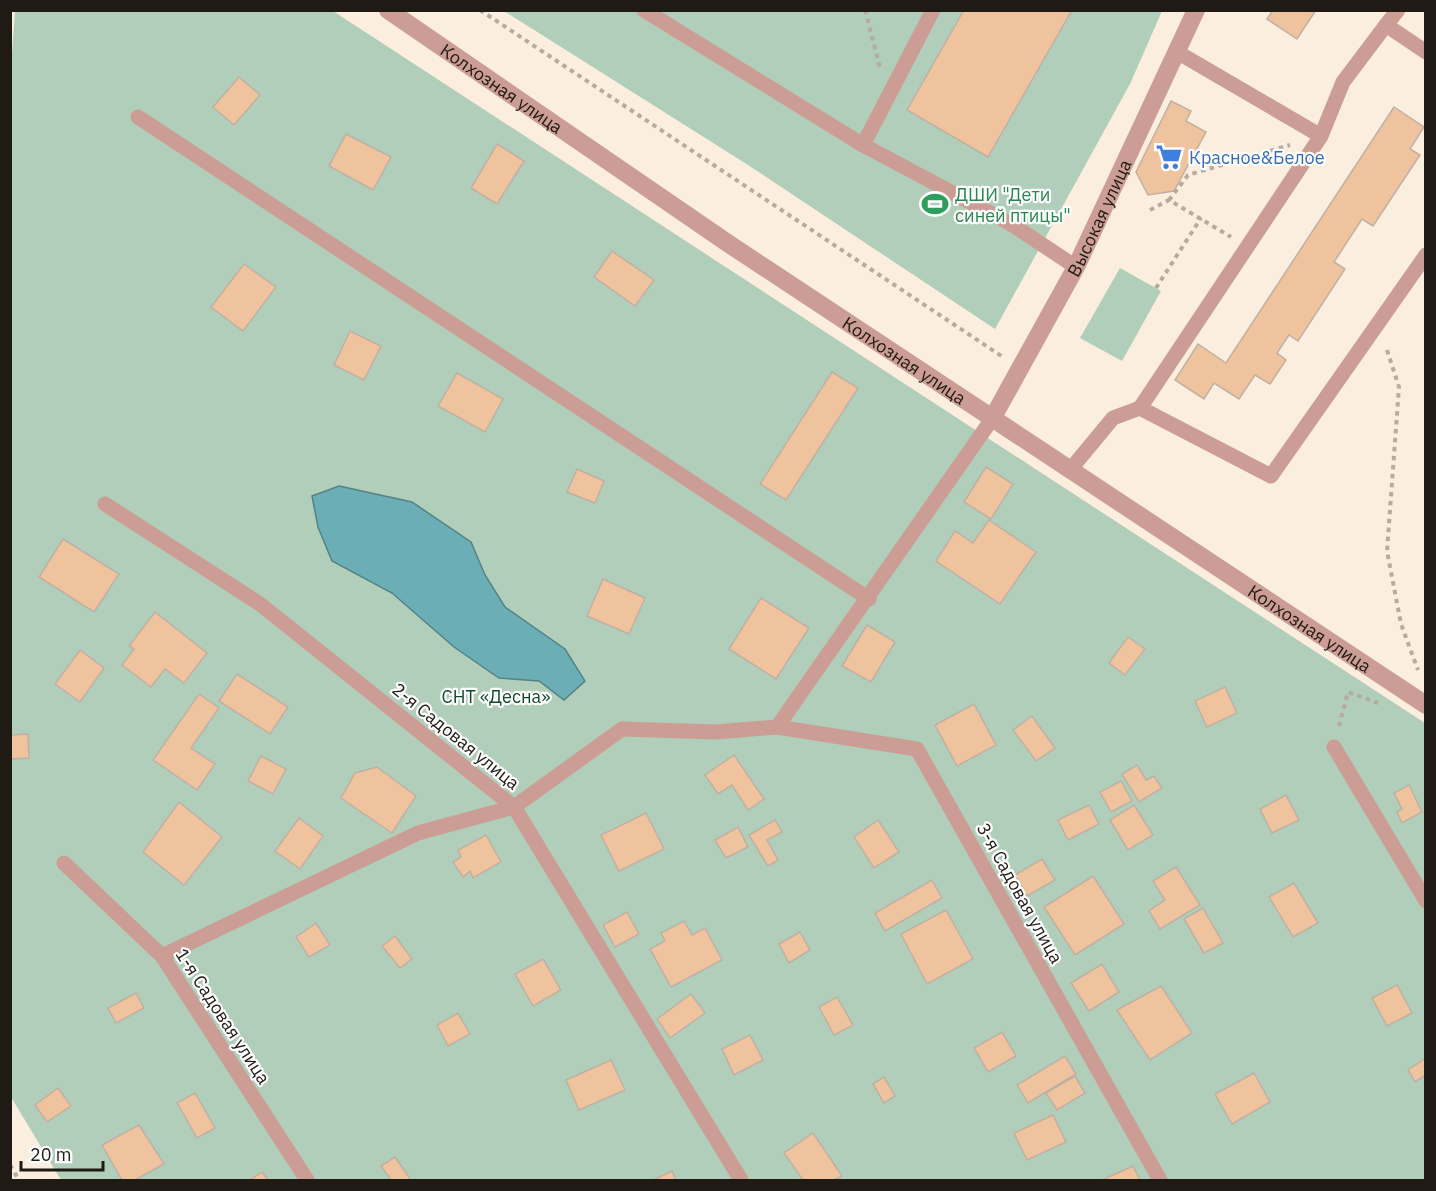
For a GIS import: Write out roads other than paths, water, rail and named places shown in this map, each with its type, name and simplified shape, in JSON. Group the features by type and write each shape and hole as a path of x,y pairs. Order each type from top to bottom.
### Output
{"street":[{"name":"Колхозная улица","path":"388,10 729,244 1425,705"},
{"name":"Высокая улица","path":"992,419 1077,267 1196,10"}],"lane":[{"path":"644,10 863,145 1011,224 1077,267"},
{"path":"863,145 933,10"},
{"path":"1070,470 1113,418 1140,408 1321,136 1344,81 1398,10"},
{"path":"1386,25 1425,52"},
{"path":"1177,52 1321,136"},
{"path":"138,117 869,599"},
{"path":"1140,408 1271,476 1425,255"},
{"path":"162,956 418,833 514,807 622,729 716,732 777,727 869,599 992,419"},
{"name":"2-я Садовая улица","path":"105,504 260,604 514,807 741,1180"},
{"name":"3-я Садовая улица","path":"777,727 917,749 1160,1180"},
{"path":"1334,747 1425,901"},
{"name":"1-я Садовая улица","path":"64,863 162,956 307,1180"}],"water":[{"path":"339,486 412,502 471,542 485,575 505,607 565,649 585,681 564,700 539,681 499,678 454,647 392,593 332,561 318,527 312,496"}],"place":[{"name":"Красное&Белое","path":"1169,157"},
{"name":"ДШИ \"Дети синей птицы\"","path":"935,204"}],"park label":[{"name":"СНТ «Десна»","path":"496,696"}]}
